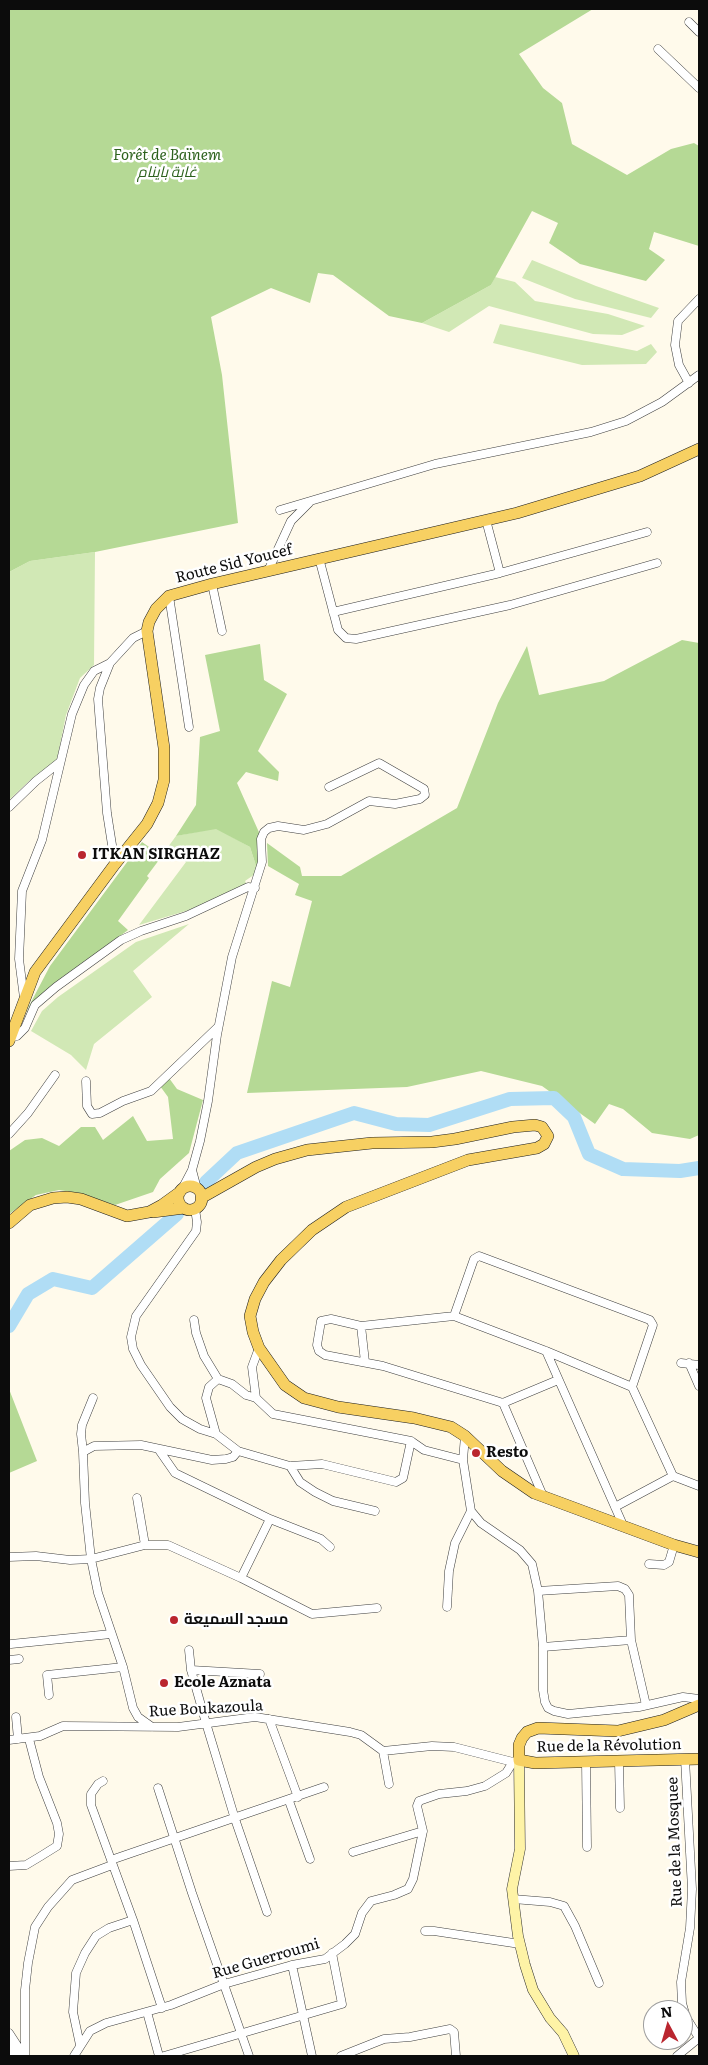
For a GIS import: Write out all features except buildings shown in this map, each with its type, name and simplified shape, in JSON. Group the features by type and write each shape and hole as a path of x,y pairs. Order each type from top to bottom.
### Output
{"main road":[{"name":"Route Sid Youcef","path":"146,631 156,609 169,596 582,495 632,479 699,449"},
{"path":"9,1039 36,972 115,864 147,824 158,803 164,780 164,748 146,631"},
{"path":"199,1194 275,1159 307,1150 372,1143 432,1142 513,1127 535,1125 542,1127 548,1136 544,1144 537,1148 468,1160 346,1207 312,1230 281,1260 264,1282 255,1299 250,1316 252,1332 259,1348 285,1385 304,1398 338,1407 414,1418 451,1427 465,1436 502,1471 534,1493 674,1545 699,1552"},
{"path":"9,1222 30,1205 53,1198 81,1199 127,1216 189,1208 200,1204 199,1194 192,1187 181,1191 149,1212"},
{"path":"181,1191 179,1203 189,1208"},
{"name":"Rue de la Révolution","path":"699,1705 664,1720 618,1731 538,1728 527,1732 522,1738 516,1761 535,1763 699,1759"},
{"path":"516,1761 520,1849 512,1889 520,1944 535,1993 550,2018 563,2033 574,2056"}],"street":[{"path":"689,22 699,32"},
{"path":"658,49 699,88"},
{"path":"689,383 679,365 676,345 678,321 699,298"},
{"path":"280,510 309,503 435,464 591,432 626,421 662,402 699,375"},
{"path":"268,571 291,521 309,503"},
{"path":"486,520 500,573"},
{"path":"333,612 500,573 647,532"},
{"path":"320,558 338,630 346,638 356,639 510,605 657,563"},
{"path":"212,584 222,631"},
{"path":"169,596 189,727"},
{"path":"115,864 107,813 98,700 100,688 110,663 133,638 146,631"},
{"path":"24,998 19,958 22,891 42,840 72,714 84,684 94,671 110,663"},
{"path":"9,808 36,781 60,762"},
{"path":"181,1191 192,1170 200,1141 208,1102 218,1026 232,957 262,862 260,839 269,828 278,826 304,830 327,824 369,801 395,804 420,799 426,795 424,789 379,764 329,787"},
{"path":"9,1039 17,1036 25,1028 35,1005 56,987 121,940 140,931 186,916 248,887 255,888"},
{"path":"86,1081 87,1106 92,1114 100,1113 123,1101 151,1091 218,1026"},
{"path":"9,1134 28,1113 55,1075"},
{"path":"192,1170 199,1194"},
{"path":"189,1208 197,1222 196,1231 136,1316 131,1337 133,1349 141,1365 170,1407 182,1419 200,1429 216,1434 238,1451 290,1466 322,1464 400,1481 403,1478 411,1442"},
{"path":"454,1316 474,1258 479,1256 650,1320 653,1325 632,1387"},
{"path":"558,1380 503,1403 428,1378 365,1362 325,1355 317,1345 321,1321 326,1318 362,1326 454,1316 546,1351 632,1387 673,1476 699,1486"},
{"path":"194,1320 196,1334 204,1356 218,1379 232,1384 246,1395 256,1398 273,1414 411,1442 424,1450 463,1460"},
{"path":"362,1326 365,1362"},
{"path":"256,1398 252,1367 259,1348"},
{"path":"546,1351 623,1525"},
{"path":"681,1363 699,1365"},
{"path":"689,1363 699,1386"},
{"path":"216,1434 206,1398 208,1387 218,1379"},
{"path":"93,1398 82,1425 81,1434 85,1503 91,1559 98,1592 123,1666 126,1686 135,1713 152,1727"},
{"path":"503,1403 543,1496"},
{"path":"465,1436 463,1460 471,1511 481,1523 526,1556 532,1564 538,1591 545,1702 554,1711 568,1714 646,1705 683,1697 699,1699"},
{"path":"83,1452 94,1446 141,1445 212,1460 233,1457 238,1451"},
{"path":"158,1450 176,1474 270,1520 321,1539 330,1547"},
{"path":"290,1466 300,1482 315,1492 333,1501 375,1511"},
{"path":"615,1507 673,1476"},
{"path":"137,1498 145,1545"},
{"path":"447,1607 449,1571 455,1543 471,1511"},
{"path":"240,1578 270,1520"},
{"path":"9,1557 36,1556 70,1560 91,1559 145,1545 168,1546 240,1578 312,1614 377,1608"},
{"path":"649,1564 664,1565 669,1562 674,1545"},
{"path":"538,1591 622,1587 629,1595 631,1640 646,1705"},
{"path":"11,1644 111,1634"},
{"path":"543,1647 631,1640"},
{"path":"189,1650 191,1670 206,1722 235,1819 267,1912"},
{"path":"9,1660 19,1660"},
{"path":"49,1696 47,1675 123,1666"},
{"path":"191,1670 260,1674"},
{"path":"16,1717 18,1739"},
{"name":"Rue Boukazoula","path":"9,1740 29,1739 63,1726 185,1726 255,1717 350,1732 361,1736 384,1751"},
{"path":"269,1719 298,1797"},
{"path":"9,1866 26,1865 57,1846 59,1834 57,1823 38,1777 29,1739"},
{"path":"389,1784 384,1751 432,1746 454,1747 516,1761"},
{"name":"Rue de la Mosquee","path":"686,1759 692,1889 690,1928 681,1982 682,2002 686,2017 699,2038"},
{"name":"Rue Guerroumi","path":"74,2056 90,2031 98,2026 125,2016 162,2008 224,1984 292,1965 324,1959 354,1934 362,1913 371,1901 408,1889 413,1879 423,1831 417,1806 418,1801 439,1794 467,1791 485,1786 506,1773 516,1761"},
{"path":"586,1761 587,1847"},
{"path":"620,1761 620,1808"},
{"path":"103,1782 98,1784 90,1794 91,1805 133,1920 162,2008"},
{"path":"24,2056 25,1990 35,1927 48,1907 72,1880 174,1839 289,1801 324,1787"},
{"path":"158,1788 249,2056"},
{"path":"289,1801 310,1859"},
{"path":"353,1852 423,1831"},
{"path":"513,1899 550,1902 564,1906 575,1926 599,1983"},
{"path":"80,2046 72,2012 76,1973 96,1936 109,1928 133,1920"},
{"path":"425,1931 520,1944"},
{"path":"164,2056 342,2004 332,1953"},
{"path":"292,1965 312,2056"},
{"path":"147,2012 159,2056"},
{"path":"341,2056 384,2039 410,2037 450,2028 454,2032 456,2056"},
{"path":"9,2033 24,2056"},
{"path":"678,2056 699,2038"},
{"path":"9,2046 15,2056"}],"green space":[{"name":"Forêt de Baïnem غابة باينام","path":"9,9 593,9 519,54 543,88 562,103 572,144 627,175 671,149 694,143 699,146 699,246 654,232 649,249 665,260 646,281 580,264 549,243 558,223 532,211 491,285 422,323 389,316 333,275 318,273 310,303 271,288 211,317 222,375 238,523 95,552 30,561 9,572"},
{"path":"532,260 596,286 659,308 651,318 575,299 522,278"},
{"path":"495,277 515,282 535,301 608,314 645,326 622,335 593,334 489,306 449,332 422,323 491,285"},
{"path":"500,324 637,351 651,344 657,352 646,364 582,365 493,343"},
{"path":"95,552 94,665 80,678 66,715 57,760 29,781 9,800 9,572 30,561"},
{"path":"682,640 699,643 699,1135 690,1139 652,1133 623,1109 609,1104 595,1124 542,1086 481,1071 407,1087 247,1093 272,981 290,987 312,901 295,895 299,884 268,866 267,843 300,867 302,876 341,876 457,808 498,703 527,646 539,695 604,681"},
{"path":"260,644 264,680 287,694 258,751 279,772 278,781 246,772 237,783 262,839 258,872 250,847 216,829 176,836 196,805 200,737 220,731 205,655"},
{"path":"216,828 250,847 258,872 245,881 247,885 218,900 139,925 186,862 168,847 176,836"},
{"path":"142,842 162,856 147,876 149,878 118,921 128,930 43,994 23,1026 29,1006 50,966"},
{"path":"189,924 133,971 152,997 94,1044 86,1070 71,1055 31,1031 42,1011 58,997 136,942"},
{"path":"169,1078 177,1089 203,1100 189,1153 160,1179 153,1192 115,1205 79,1193 59,1190 36,1195 9,1214 9,1151 25,1140 42,1138 59,1146 81,1127 95,1127 103,1140 133,1116 147,1141 173,1139 168,1097 160,1086"},
{"path":"9,1389 37,1461 9,1473"}],"waterway":[{"path":"206,1182 237,1153 354,1113 396,1124 429,1125 510,1099 554,1098 574,1117 589,1154 623,1169 680,1171 699,1168"},
{"path":"9,1326 28,1294 53,1279 92,1288 177,1214"}],"place":[{"name":"ITKAN SIRGHAZ","path":"82,855"},
{"name":"Resto","path":"476,1453"},
{"name":"مسجد السميعة","path":"174,1620"},
{"name":"Ecole Aznata","path":"164,1683"}]}
